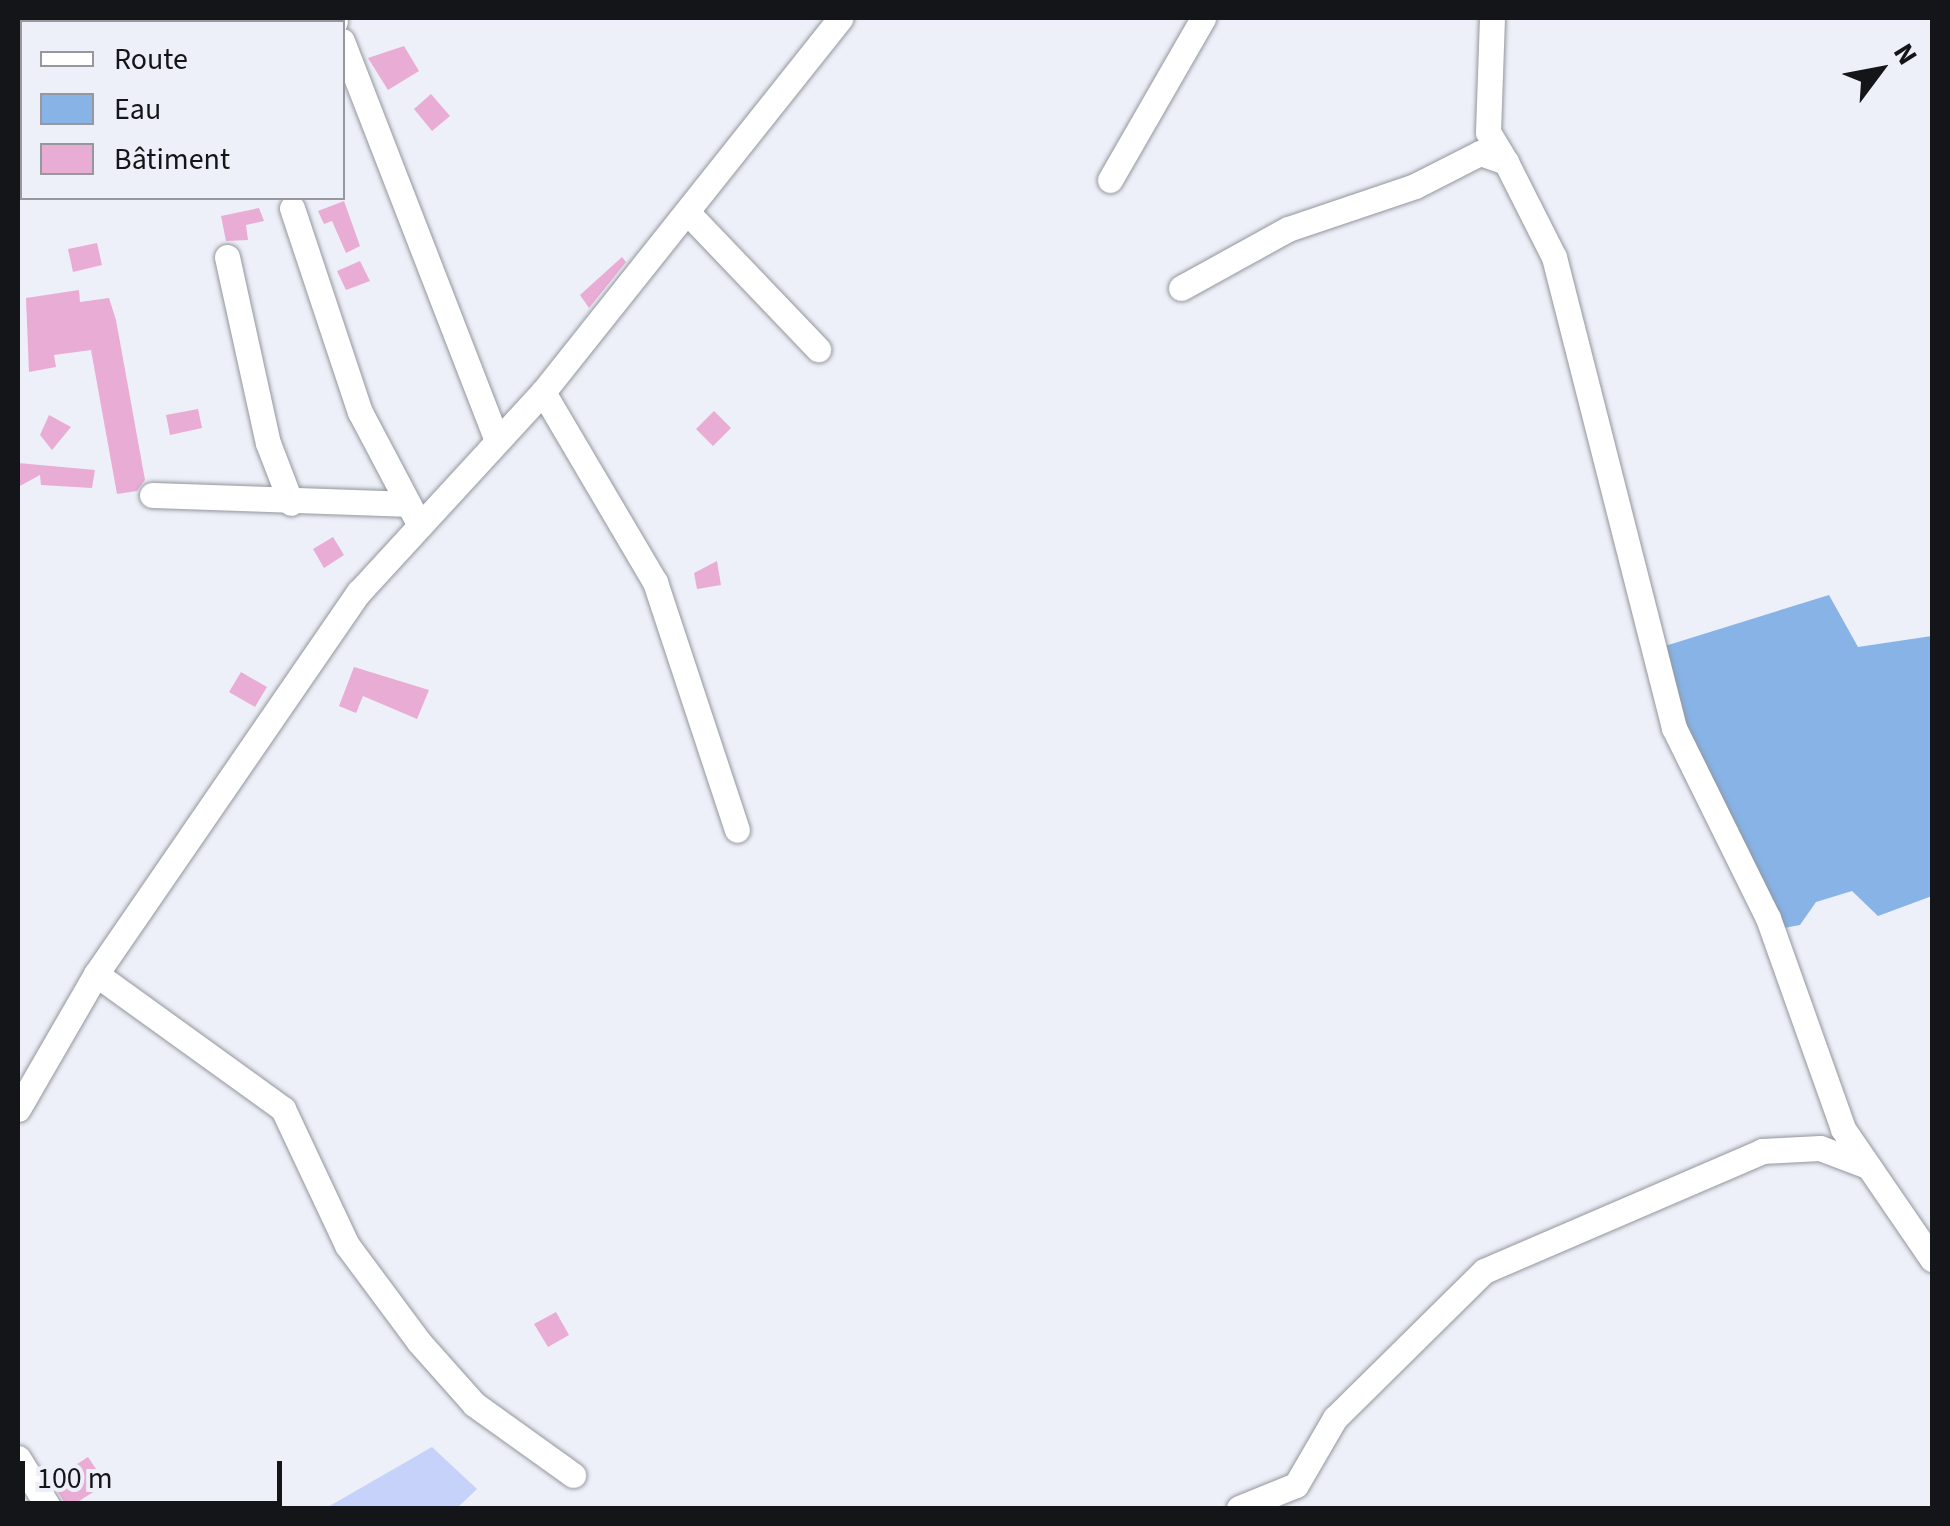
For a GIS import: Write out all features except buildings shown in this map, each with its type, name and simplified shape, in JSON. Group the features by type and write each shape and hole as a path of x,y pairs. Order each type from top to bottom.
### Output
{"street":[{"path":"18,1109 96,974 412,513 497,440 543,392 841,18"},
{"path":"1110,180 1203,18"},
{"path":"1492,18 1488,132 1554,257 1674,728 1768,918 1843,1129 1932,1258"},
{"path":"345,49 497,440"},
{"path":"1181,288 1288,228 1415,186 1480,153 1506,162"},
{"path":"292,208 360,412 412,513"},
{"path":"687,212 818,350"},
{"path":"227,258 268,443 291,503"},
{"path":"543,392 656,582 738,830"},
{"path":"152,495 412,513"},
{"path":"96,974 283,1109 347,1245 418,1342 474,1404 572,1476"},
{"path":"1239,1508 1303,1478 1336,1418 1484,1271 1762,1151 1820,1148 1866,1165"},
{"path":"18,1458 49,1508"}],"shaded area":[{"path":"432,1447 477,1489 457,1508 326,1508"}],"water":[{"path":"1829,595 1858,647 1932,636 1932,896 1878,916 1852,891 1816,902 1800,925 1784,928 1681,731 1665,646"}]}
